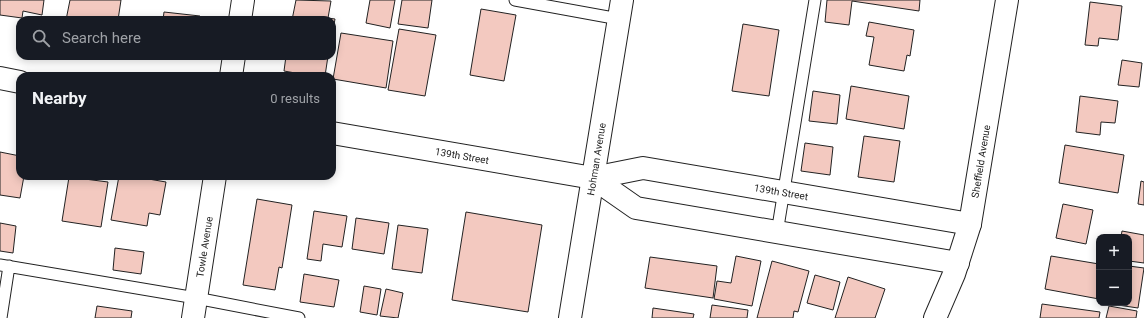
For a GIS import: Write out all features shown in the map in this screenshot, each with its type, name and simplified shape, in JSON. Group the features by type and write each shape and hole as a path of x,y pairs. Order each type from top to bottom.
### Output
{"street":[{"path":"241,16 243,0"},
{"name":"Sheffield Avenue","path":"935,318 958,263 970,224 1007,0"},
{"name":"Hohman Avenue","path":"570,318 621,9"},
{"path":"232,72 233,60"},
{"path":"0,78 16,81"},
{"name":"139th Street","path":"336,134 593,178 643,168 970,224"},
{"name":"139th Street","path":"593,178 636,208 958,263"},
{"name":"Towle Avenue","path":"195,308 214,180"}],"lane":[{"path":"515,0 621,9"},
{"path":"777,233 815,0"},
{"path":"1,318 4,266 195,308 299,318"}],"building":[{"path":"0,0 44,0 42,15 23,11 22,16 16,17 0,15"},
{"path":"70,0 121,0 119,16 67,16"},
{"path":"296,0 331,1 328,16 293,16"},
{"path":"370,0 395,0 390,28 366,23"},
{"path":"402,0 432,0 428,28 398,24"},
{"path":"827,0 920,0 919,11 852,1 849,25 825,22"},
{"path":"1090,2 1122,6 1118,40 1099,38 1098,46 1085,45"},
{"path":"481,9 516,15 504,81 470,75"},
{"path":"164,12 200,16 164,16"},
{"path":"869,22 914,30 910,56 907,55 904,71 869,65 874,37 866,36"},
{"path":"743,24 779,30 769,96 732,91"},
{"path":"399,29 436,35 425,96 388,90"},
{"path":"341,33 393,41 386,88 336,80 336,72 334,72"},
{"path":"285,60 327,60 326,72 284,71"},
{"path":"1122,60 1142,63 1139,87 1118,85"},
{"path":"851,86 909,96 904,129 846,119"},
{"path":"813,91 840,95 837,124 809,121"},
{"path":"1080,96 1118,101 1115,123 1101,122 1100,135 1076,132"},
{"path":"864,136 900,141 894,182 858,177"},
{"path":"805,143 833,147 830,175 801,171"},
{"path":"1065,145 1124,155 1118,193 1059,183"},
{"path":"0,152 16,155 16,180 23,180 20,198 0,195"},
{"path":"69,180 92,180 108,182 101,227 62,221"},
{"path":"118,180 154,180 166,182 160,215 149,213 147,226 111,220"},
{"path":"1141,181 1144,182 1144,205 1138,204"},
{"path":"257,199 292,205 282,268 279,267 275,290 243,285"},
{"path":"1063,204 1093,210 1086,244 1056,238"},
{"path":"314,211 347,216 342,247 323,244 321,261 307,259"},
{"path":"466,212 542,225 528,312 452,300"},
{"path":"356,218 389,223 384,254 352,249"},
{"path":"0,223 16,226 13,253 0,251"},
{"path":"398,225 428,229 422,273 392,269"},
{"path":"1122,231 1144,235 1144,263 1132,261 1132,234 1122,234"},
{"path":"115,248 144,252 141,274 113,270"},
{"path":"736,256 761,261 752,306 714,299 717,281 731,283"},
{"path":"1051,256 1096,264 1096,298 1045,289"},
{"path":"650,257 717,266 713,298 645,288"},
{"path":"772,261 809,271 798,312 794,311 793,318 757,318"},
{"path":"1132,266 1144,268 1138,308 1124,306 1132,306"},
{"path":"304,274 339,280 334,307 300,302"},
{"path":"815,275 840,282 833,310 807,303"},
{"path":"848,277 885,289 875,318 835,318"},
{"path":"364,286 381,289 377,315 360,312"},
{"path":"386,289 403,293 398,318 380,316"},
{"path":"1042,304 1100,312 1099,318 1040,318"},
{"path":"712,305 748,310 747,318 710,318"},
{"path":"97,306 132,311 131,318 95,318"},
{"path":"1109,306 1137,311 1136,318 1106,318"},
{"path":"653,308 694,314 693,318 652,318"}]}
